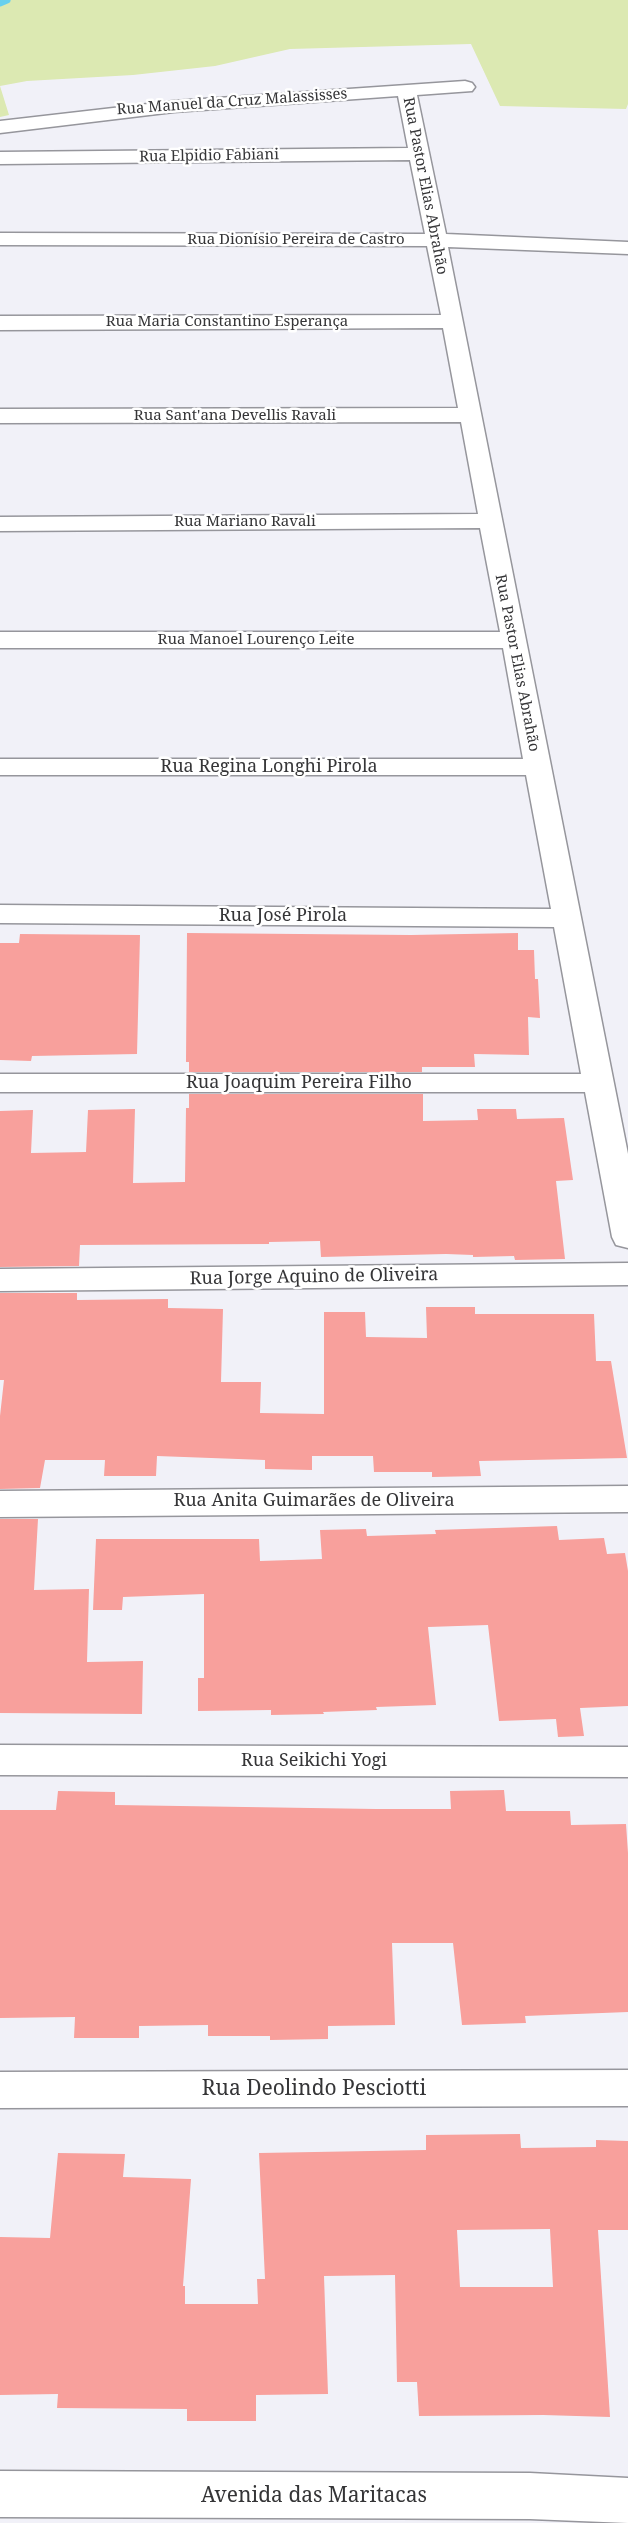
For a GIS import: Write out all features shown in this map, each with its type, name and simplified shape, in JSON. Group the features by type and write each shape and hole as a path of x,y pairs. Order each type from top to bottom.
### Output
{"street":[{"name":"Rua Manuel da Cruz Malassisses","path":"0,127 84,114 190,103 465,87"},
{"name":"Rua Pastor Elias Abrahão","path":"406,90 453,321 469,415 567,918 610,1101 628,1237"},
{"name":"Rua Elpidio Fabiani","path":"0,158 419,154"},
{"name":"Rua Dionísio Pereira de Castro","path":"0,239 435,240 628,248"},
{"name":"Rua Maria Constantino Esperança","path":"0,323 453,321"},
{"name":"Rua Sant'ana Devellis Ravali","path":"0,416 469,415"},
{"name":"Rua Mariano Ravali","path":"0,524 490,521"},
{"name":"Rua Manoel Lourenço Leite","path":"0,640 513,640"},
{"name":"Rua Regina Longhi Pirola","path":"0,767 537,767"},
{"name":"Rua José Pirola","path":"0,914 567,918"},
{"name":"Rua Joaquim Pereira Filho","path":"0,1083 610,1101"},
{"name":"Rua Jorge Aquino de Oliveira","path":"0,1280 628,1274"},
{"name":"Rua Anita Guimarães de Oliveira","path":"0,1504 628,1499"},
{"name":"Rua Seikichi Yogi","path":"0,1760 628,1761"},
{"name":"Rua Deolindo Pesciotti","path":"0,2090 628,2088"},
{"name":"Avenida das Maritacas","path":"0,2494 530,2496 628,2501"}],"green space":[{"path":"0,0 628,0 628,104 626,109 500,106 471,44 290,49 215,66 133,75 27,81 0,86"},
{"path":"0,86 9,115 0,117"}],"building":[{"path":"187,933 411,935 518,933 518,950 534,950 535,979 538,979 540,1018 528,1017 529,1055 474,1054 475,1067 422,1067 422,1072 189,1072 189,1062 186,1062"},
{"path":"20,934 140,935 137,1054 32,1056 31,1061 0,1060 0,943 19,943"},
{"path":"189,1094 423,1094 423,1121 478,1120 477,1109 516,1109 517,1119 564,1118 573,1180 556,1181 565,1259 515,1260 514,1256 473,1257 473,1255 446,1254 321,1257 320,1241 269,1242 269,1244 80,1245 79,1266 0,1267 0,1111 33,1110 31,1153 86,1152 88,1110 135,1109 133,1183 185,1182 186,1108 189,1108"},
{"path":"0,1293 77,1293 77,1300 168,1299 168,1308 223,1309 221,1382 261,1382 260,1413 324,1414 324,1312 365,1312 366,1337 427,1338 426,1307 475,1307 475,1314 594,1314 596,1361 611,1361 627,1458 479,1461 481,1476 432,1477 432,1472 374,1472 373,1456 312,1456 312,1470 265,1469 265,1460 157,1456 156,1476 104,1476 105,1460 45,1460 40,1488 0,1489 0,1416 4,1380 0,1380"},
{"path":"0,1519 38,1519 34,1590 89,1589 87,1662 143,1661 142,1714 0,1713"},
{"path":"557,1526 559,1540 604,1538 607,1554 625,1553 628,1571 628,1706 580,1708 584,1736 558,1737 556,1719 499,1721 488,1625 428,1627 436,1705 376,1707 377,1710 323,1712 324,1714 271,1715 271,1710 198,1711 198,1678 204,1678 204,1594 123,1597 122,1610 93,1610 96,1539 259,1539 260,1561 322,1559 320,1530 366,1529 367,1536 436,1534 435,1530"},
{"path":"504,1790 506,1811 570,1811 571,1825 626,1824 628,2012 525,2016 526,2023 462,2025 453,1943 392,1943 395,2025 328,2026 328,2039 270,2040 270,2036 208,2036 208,2025 139,2026 139,2038 74,2038 75,2017 0,2018 0,1810 56,1810 58,1791 115,1792 115,1805 451,1809 450,1791"},
{"path":"520,2134 521,2148 596,2147 596,2140 628,2141 628,2230 598,2230 610,2417 419,2416 417,2382 397,2382 395,2275 324,2276 328,2394 256,2395 256,2421 187,2421 187,2409 57,2408 58,2394 0,2395 0,2237 50,2238 58,2153 125,2154 123,2177 191,2179 183,2286 185,2286 185,2304 258,2304 257,2279 265,2279 259,2153 426,2150 426,2135","holes":["550,2229 553,2287 460,2287 457,2230"]}],"waterway":[{"path":"0,3 7,0"}]}
